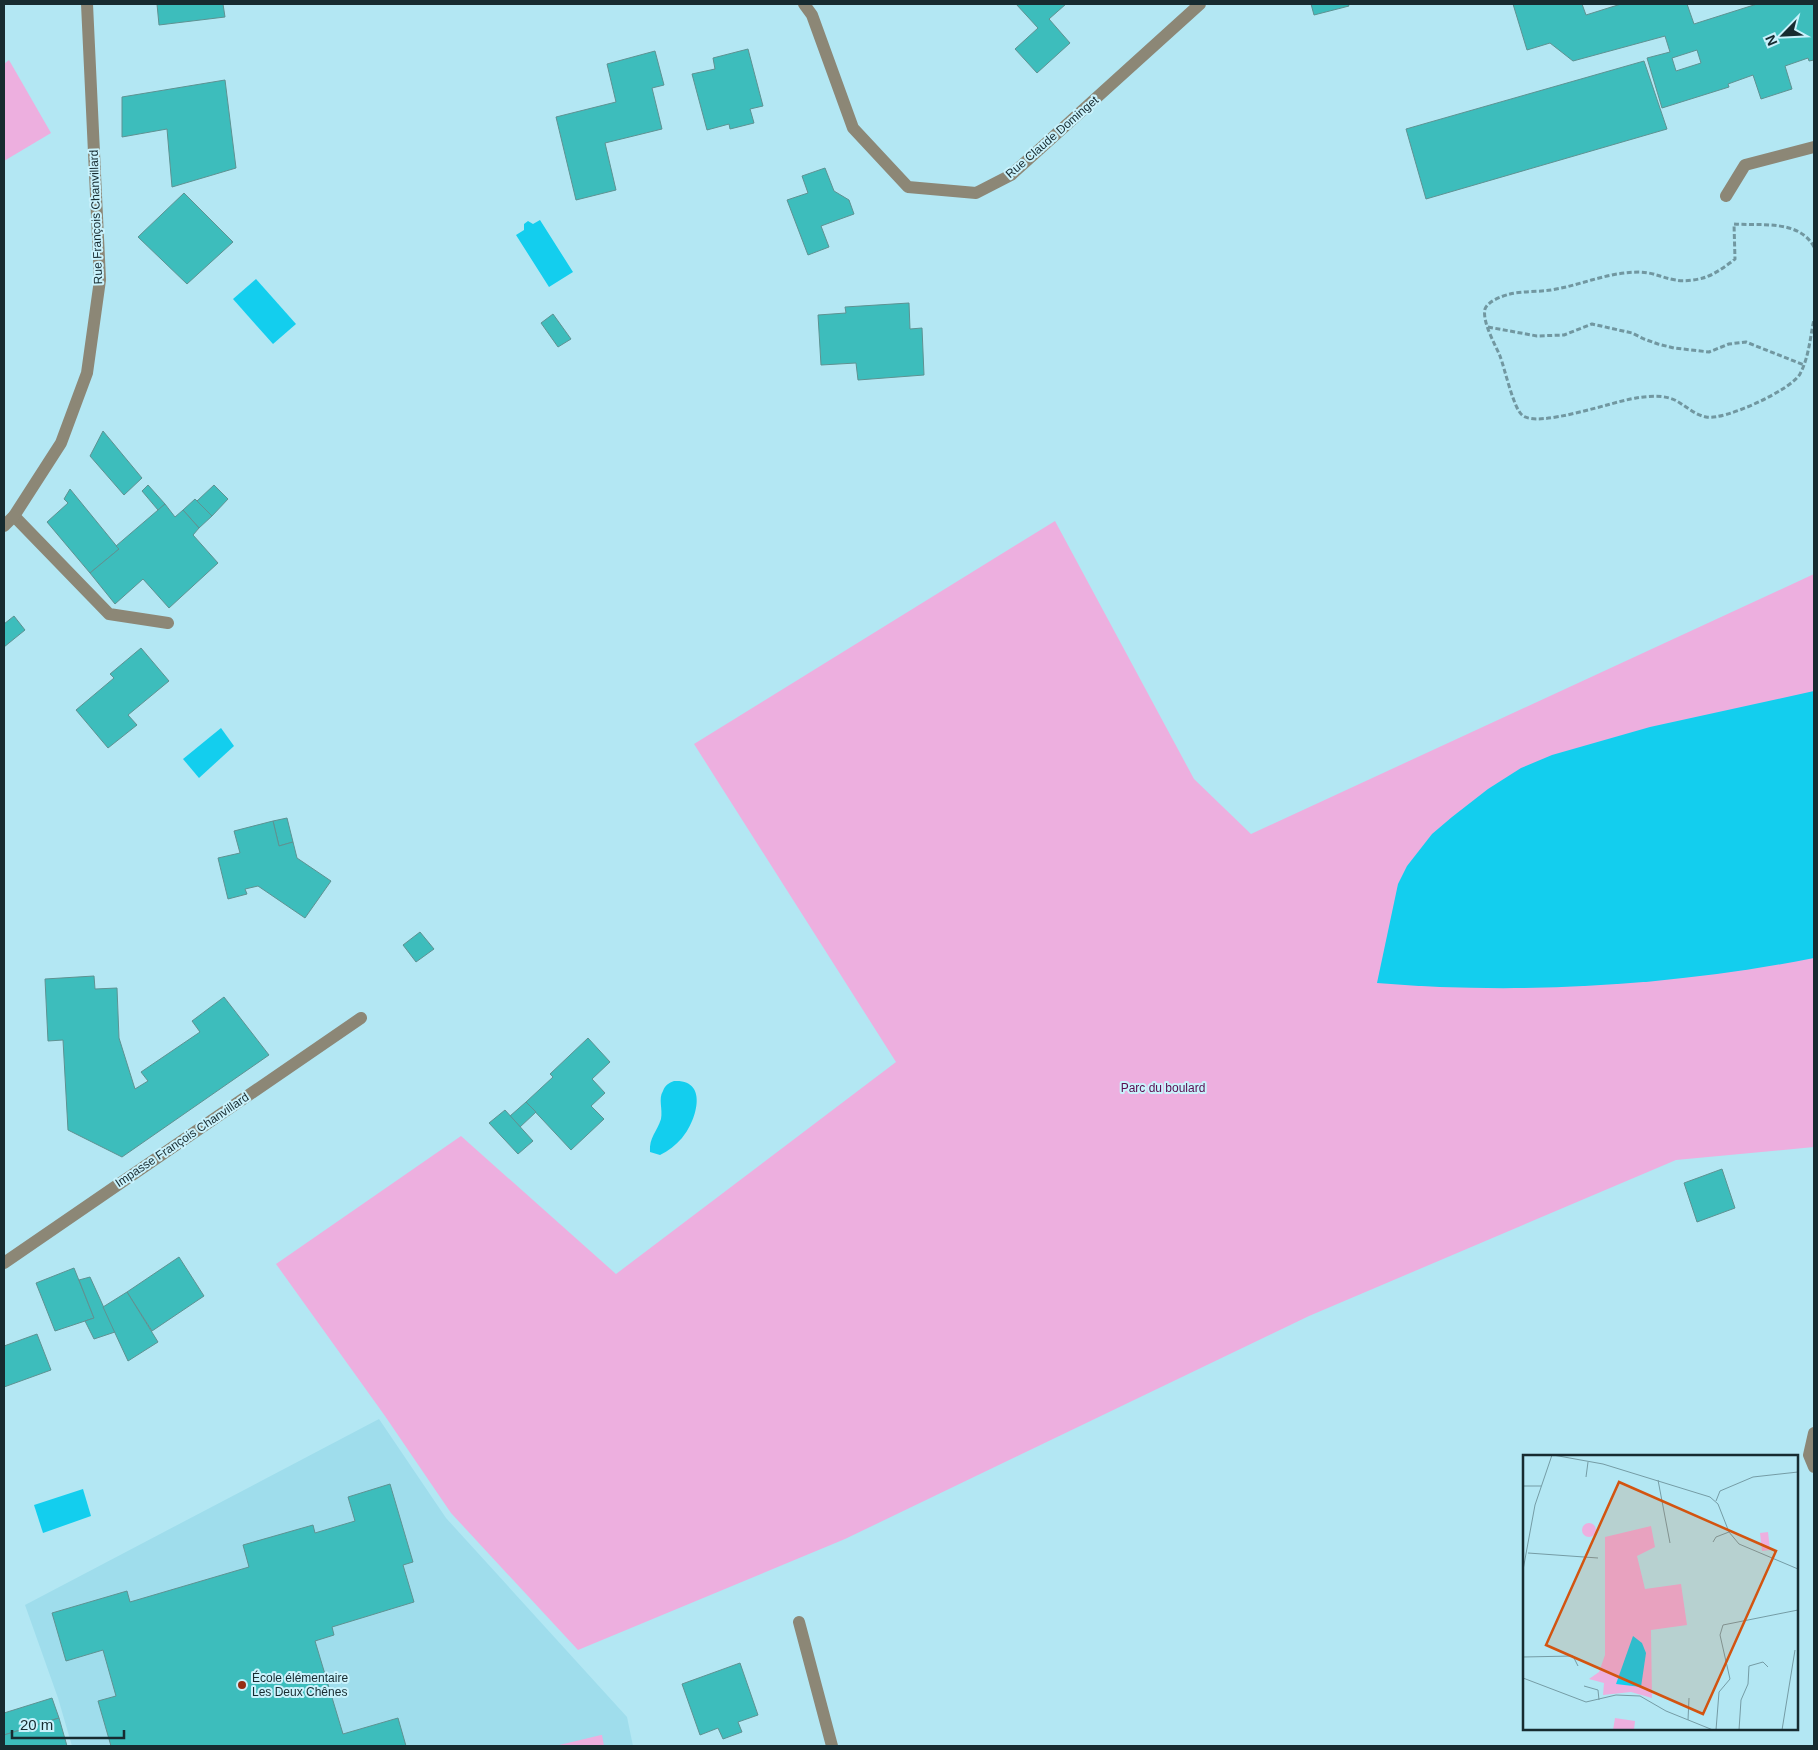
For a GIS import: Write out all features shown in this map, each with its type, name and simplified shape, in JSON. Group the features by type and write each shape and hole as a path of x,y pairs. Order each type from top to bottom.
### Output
{"street":[{"name":"Rue François Chanvillard","path":"4,526 14,516 60,443 87,373 100,280 87,4"},
{"name":"Rue Claude Dominget","path":"804,4 812,15 852,128 908,187 976,193 1011,175 1200,4"},
{"path":"1726,196 1745,165 1814,147"},
{"path":"14,516 109,614 168,623"},
{"name":"Impasse François Chanvillard","path":"4,1263 362,1018"},
{"path":"1814,1433 1809,1455 1814,1467"},
{"path":"800,1622 832,1746"}],"path":[{"path":"1814,247 1799,233 1788,227 1734,224 1735,259 1725,267 1704,278 1678,281 1657,273 1638,272 1611,275 1552,290 1509,294 1489,303 1485,310 1488,327 1518,409 1522,415 1536,420 1551,419 1611,403 1656,396 1670,398 1696,414 1711,418 1744,407 1774,395 1791,384 1799,376 1804,365 1814,320"},
{"path":"1488,327 1537,336 1564,335 1592,324 1632,332 1658,344 1709,352 1729,344 1746,342 1804,365"}],"shaded area":[{"path":"379,1419 446,1518 627,1717 633,1746 72,1746 58,1698 25,1605"}],"green space":[{"path":"9,60 51,133 4,161 4,64"},
{"name":"Parc du boulard","path":"1055,521 1194,779 1251,834 1814,574 1814,1147 1676,1160 1309,1316 845,1539 578,1650 451,1513 385,1416 276,1264 461,1136 616,1274 896,1062 694,744"},
{"path":"601,1735 604,1746 555,1746"}],"water":[{"path":"540,220 573,272 549,287 516,235 524,230 524,224 528,221 533,224"},
{"path":"256,279 296,324 273,344 233,299"},
{"path":"1814,691 1814,958 1761,968 1706,975 1596,985 1486,988 1431,987 1377,983 1398,884 1407,866 1432,834 1488,789 1521,768 1552,755 1650,727"},
{"path":"221,728 234,746 199,778 183,759"},
{"path":"674,1081 685,1082 692,1087 696,1094 697,1103 692,1122 687,1131 672,1148 660,1155 650,1152 651,1142 661,1119 662,1094 666,1086"},
{"path":"83,1489 91,1516 43,1533 34,1505"}],"building":[{"path":"157,4 223,4 225,17 159,25"},
{"path":"1016,4 1066,4 1049,19 1070,43 1037,73 1015,49 1038,28"},
{"path":"1311,4 1348,4 1349,6 1314,15"},
{"path":"1513,4 1582,4 1586,15 1621,4 1687,4 1694,24 1757,4 1814,4 1814,60 1809,61 1808,58 1785,66 1792,89 1761,99 1753,75 1728,84 1729,87 1662,108 1647,58 1670,52 1665,36 1573,61 1550,43 1527,50","holes":["1697,50 1701,63 1676,71 1672,58"]},
{"path":"748,49 763,106 750,109 754,123 730,129 729,124 707,130 692,74 715,69 713,58"},
{"path":"655,51 664,85 652,88 662,129 605,143 616,190 576,200 556,117 616,102 607,64"},
{"path":"1644,61 1667,129 1426,199 1406,129"},
{"path":"225,80 236,168 172,187 167,129 122,137 122,97"},
{"path":"825,168 834,191 849,200 854,214 821,226 829,247 808,255 787,200 808,193 802,176"},
{"path":"184,193 233,242 187,284 138,237"},
{"path":"909,303 910,329 922,328 924,375 858,380 856,363 821,365 818,315 846,313 845,307"},
{"path":"553,314 571,339 558,347 541,323"},
{"path":"103,431 142,478 124,495 90,456"},
{"path":"148,485 165,504 158,510 142,491"},
{"path":"214,485 228,499 212,516 197,501"},
{"path":"70,489 119,549 90,573 47,522 68,503 64,499"},
{"path":"195,499 212,516 199,528 183,510"},
{"path":"165,504 175,517 183,510 199,528 193,535 218,563 169,608 143,579 115,604 90,573 119,549 116,546"},
{"path":"14,616 25,630 4,647 4,624"},
{"path":"141,648 169,681 128,715 137,725 108,748 76,710 114,678 110,674"},
{"path":"287,818 293,842 279,846 273,821"},
{"path":"273,821 279,846 293,842 297,858 331,881 305,918 258,886 245,889 247,894 228,899 218,858 240,853 234,831"},
{"path":"420,932 434,949 416,962 403,945"},
{"path":"94,976 95,989 117,988 119,1038 135,1089 148,1081 141,1072 200,1032 192,1021 224,997 269,1055 122,1157 68,1130 63,1040 48,1041 45,979"},
{"path":"588,1038 610,1062 592,1079 605,1093 591,1106 604,1119 571,1150 526,1102 553,1077 550,1074"},
{"path":"526,1102 536,1112 520,1127 510,1116"},
{"path":"505,1110 533,1141 518,1154 489,1123"},
{"path":"1722,1169 1735,1208 1697,1222 1684,1183"},
{"path":"179,1257 204,1296 152,1331 127,1292"},
{"path":"74,1268 94,1318 55,1331 36,1283"},
{"path":"90,1277 115,1332 94,1339 85,1321 94,1318 79,1280"},
{"path":"127,1292 158,1342 128,1361 103,1307"},
{"path":"37,1334 51,1370 4,1387 4,1346"},
{"path":"390,1484 413,1562 403,1565 414,1602 332,1627 334,1635 315,1641 343,1734 398,1718 406,1746 111,1746 98,1701 116,1696 103,1650 66,1661 52,1613 127,1591 130,1602 249,1567 243,1545 313,1525 315,1533 355,1521 348,1497"},
{"path":"740,1663 758,1715 738,1722 742,1732 723,1739 718,1728 700,1735 682,1684"},
{"path":"52,1698 59,1718 4,1735 4,1713"},
{"path":"59,1718 67,1746 4,1746 4,1735"}],"place":[{"name":"École élémentaire Les Deux Chênes","path":"242,1685"}]}
